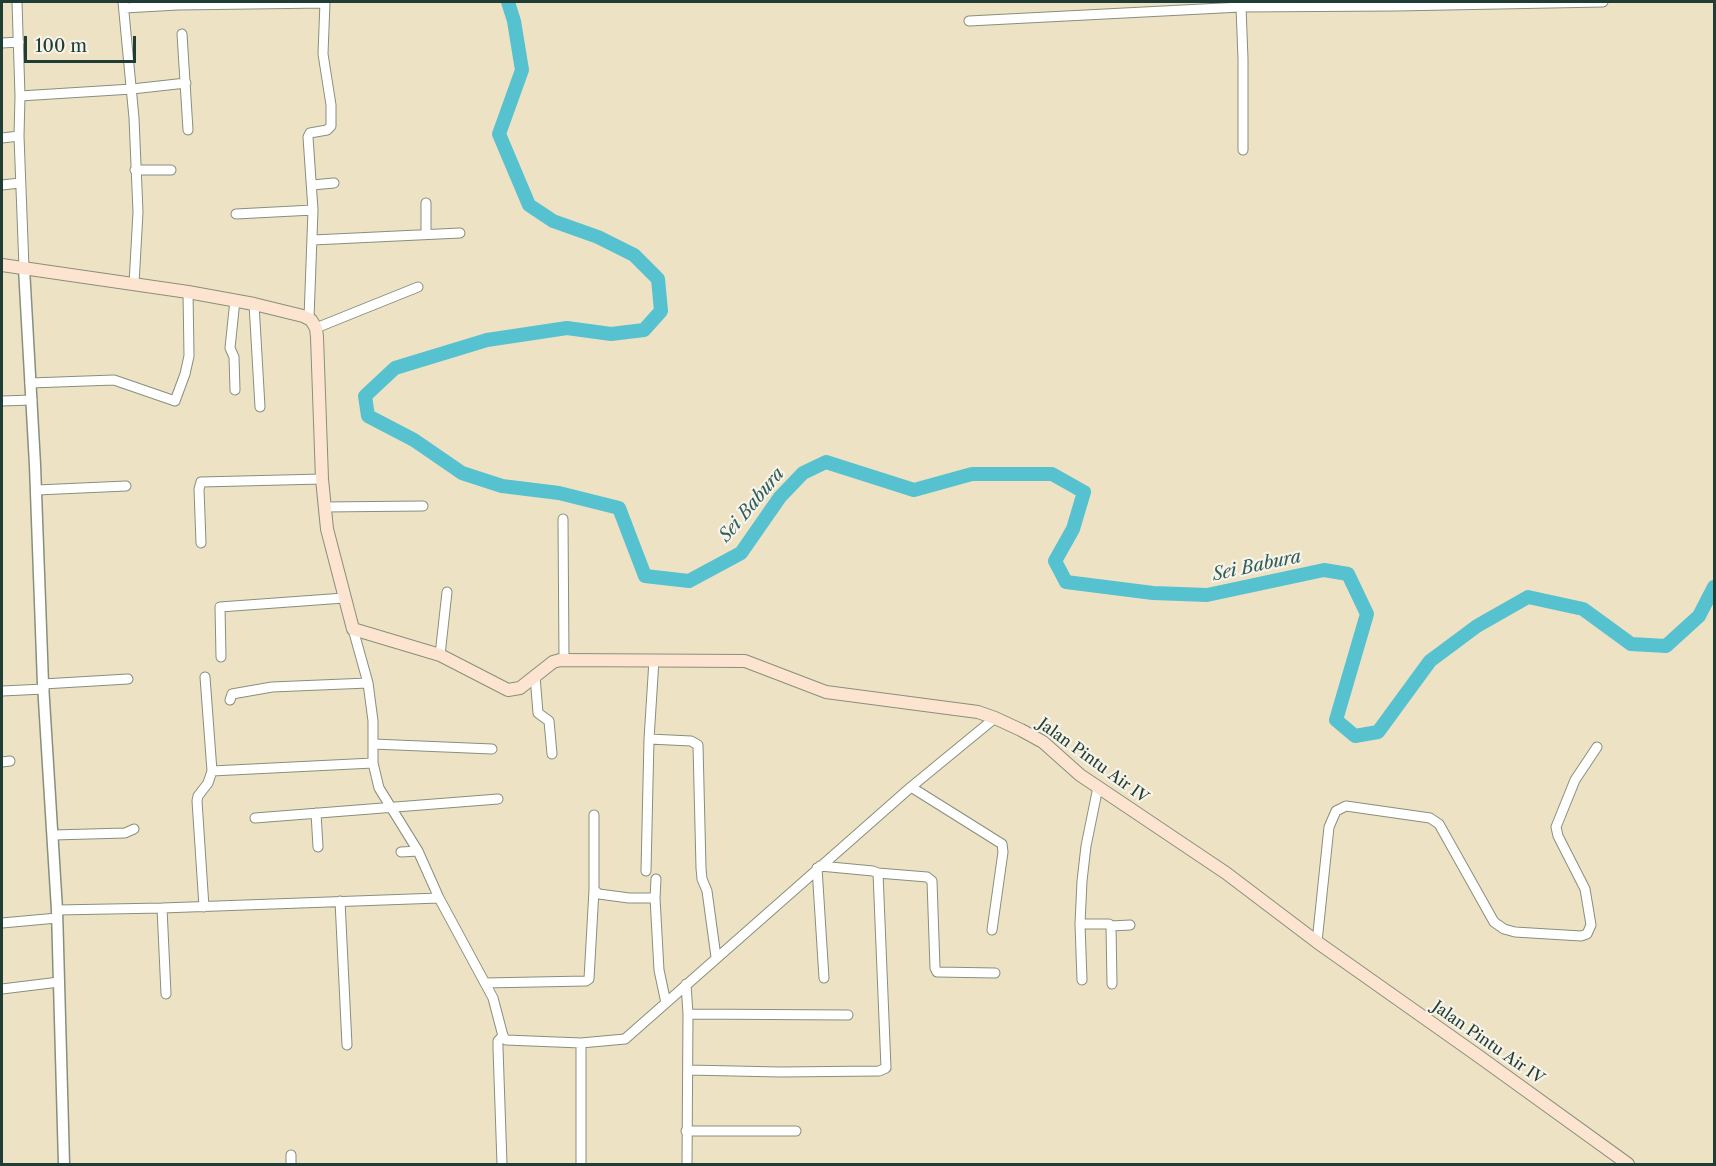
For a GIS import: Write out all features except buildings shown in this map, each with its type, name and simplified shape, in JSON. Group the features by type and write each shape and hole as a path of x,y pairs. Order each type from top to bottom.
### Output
{"main road":[{"path":"2,265 235,300 312,323 328,540 353,629"},
{"name":"Jalan Pintu Air IV","path":"353,629 440,655 508,690 520,688 553,662 564,660 745,661 826,692 978,712 995,718 1043,742 1080,775 1226,873 1317,942 1628,1164"}],"street":[{"path":"17,2 20,183 57,914 64,1164"},
{"path":"134,284 138,212 132,89 123,5 325,2 323,54 331,105 331,126 327,130 308,135 314,210 312,323 418,287"},
{"path":"969,21 1241,7 1603,2"},
{"path":"1241,7 1243,150"},
{"path":"182,34 188,130"},
{"path":"2,43 19,42"},
{"path":"20,96 132,89 186,82"},
{"path":"2,138 19,136"},
{"path":"135,170 171,170"},
{"path":"2,185 20,183"},
{"path":"312,185 334,183"},
{"path":"426,203 426,234"},
{"path":"236,214 314,210"},
{"path":"313,240 460,233"},
{"path":"30,383 114,380 175,401 186,374 189,356 188,292"},
{"path":"235,300 230,345 234,357 235,390"},
{"path":"254,304 260,407"},
{"path":"2,401 32,400"},
{"path":"201,543 199,489 201,482 322,479"},
{"path":"36,490 126,486"},
{"path":"324,507 423,506"},
{"path":"563,519 564,660"},
{"path":"440,655 447,592"},
{"path":"221,657 220,607 344,598"},
{"path":"353,629 368,682 373,720 373,764 379,788 418,851 439,898 493,998 506,1040 581,1043 625,1039 910,787 995,718"},
{"path":"645,871 654,660"},
{"path":"535,676 538,713 549,721 552,754"},
{"path":"204,907 197,801 212,771 205,677"},
{"path":"2,691 128,678"},
{"path":"230,700 232,694 272,687 368,682"},
{"path":"649,738 691,741 698,745 701,868 702,879 707,891 716,957"},
{"path":"374,744 492,749"},
{"path":"1317,942 1329,827 1336,811 1346,806 1430,818 1438,824 1494,922 1504,929 1515,932 1581,936 1587,934 1591,925 1585,890 1558,836 1556,827 1575,780 1597,747"},
{"path":"212,771 373,764"},
{"path":"1082,980 1080,924 1084,863 1098,786"},
{"path":"910,787 1003,846 992,930"},
{"path":"255,818 498,799"},
{"path":"316,813 318,847"},
{"path":"485,983 586,981 589,979 594,890 594,815"},
{"path":"53,836 125,833 134,829"},
{"path":"401,852 418,851"},
{"path":"818,867 927,877 932,881 937,972 995,972"},
{"path":"818,867 824,978"},
{"path":"688,1070 879,1071 886,1068 878,873"},
{"path":"656,879 659,970 666,1003"},
{"path":"594,890 609,896 655,898"},
{"path":"2,923 57,914 439,898"},
{"path":"340,902 347,1045"},
{"path":"162,908 166,994"},
{"path":"1080,924 1130,925"},
{"path":"1111,926 1112,984"},
{"path":"2,989 59,982"},
{"path":"686,984 688,1014 687,1164"},
{"path":"688,1014 848,1015"},
{"path":"502,1164 498,1041 503,1036"},
{"path":"581,1043 581,1164"},
{"path":"686,1131 796,1131"}],"waterway":[{"name":"Sei Babura","path":"508,2 514,21 522,70 499,134 529,205 553,221 598,237 634,255 658,279 661,311 644,330 611,334 567,328 487,340 395,368 365,396 368,416 414,440 462,473 502,486 559,493 619,508 645,576 689,581 741,553 780,497 803,473 826,462 914,490 972,474 1052,474 1084,492 1073,529 1055,561 1066,582 1153,593 1207,595 1324,570 1348,574 1367,614 1336,720 1355,736 1378,732 1430,661 1477,626 1528,597 1583,609 1631,644 1666,646 1699,616 1714,587"}]}
